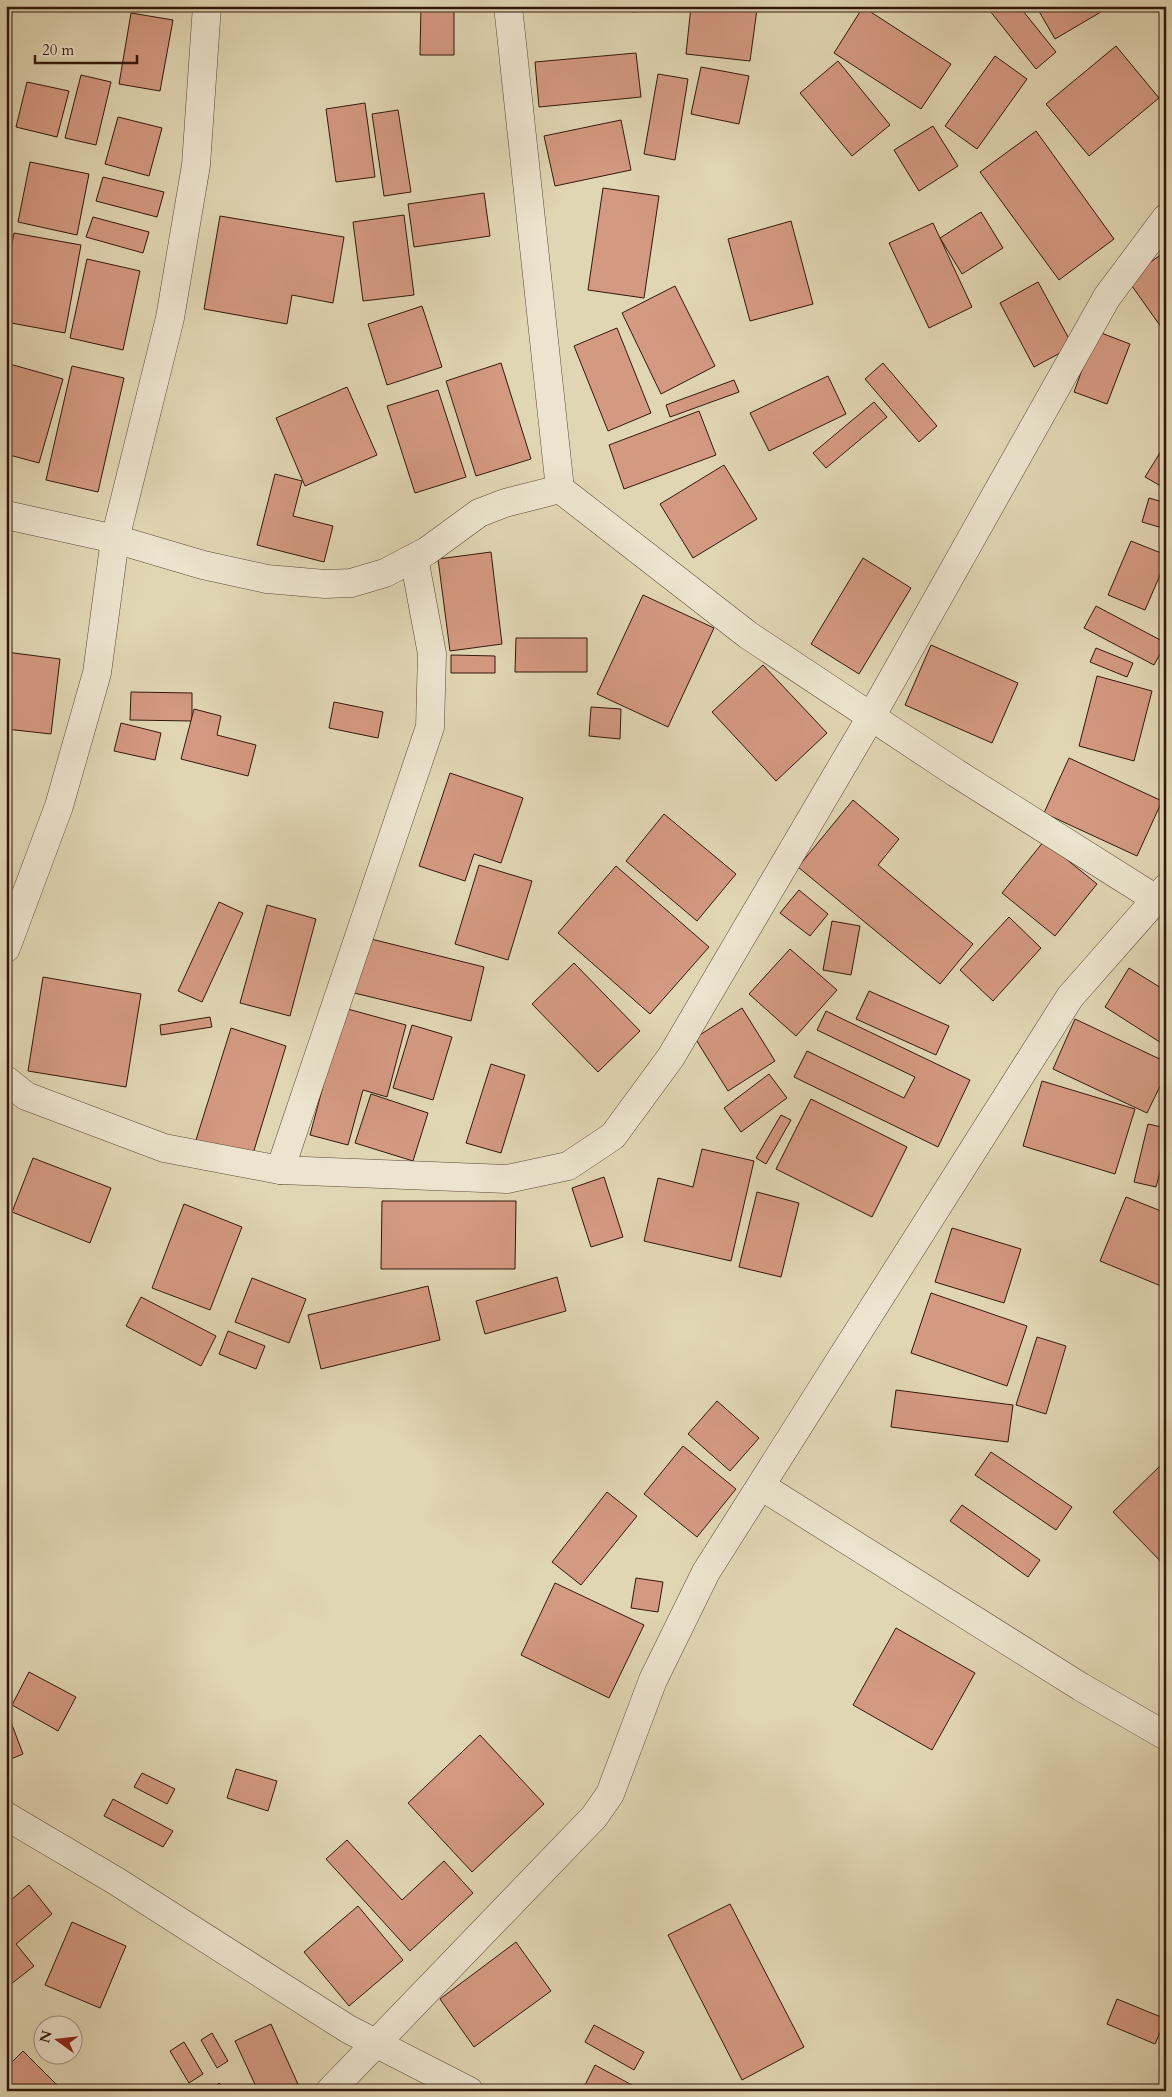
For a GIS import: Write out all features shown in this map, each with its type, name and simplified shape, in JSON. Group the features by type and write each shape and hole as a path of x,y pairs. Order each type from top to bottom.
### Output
{"street":[{"path":"6,948 59,806 97,673 115,539 170,318 196,165 207,6"},
{"path":"330,2091 594,1817 610,1794 653,1680 706,1572 1070,997 1161,893 956,774 748,635 560,489 508,6"},
{"path":"6,1080 26,1096 164,1148 280,1170 507,1178 568,1166 613,1136 671,1057 871,717 1107,297 1166,218"},
{"path":"6,515 115,539 203,565 267,579 325,584 351,583 385,573 427,551 479,513 560,489"},
{"path":"280,1170 430,727 432,654 414,558"},
{"path":"761,1486 1081,1688 1166,1736"},
{"path":"6,1816 116,1881 374,2044 469,2091"}],"building":[{"path":"421,6 454,6 454,55 420,55"},
{"path":"632,6 693,6 693,8 632,12"},
{"path":"691,6 735,6 757,9 750,61 686,54"},
{"path":"986,6 1019,6 1056,52 1036,69"},
{"path":"1036,6 1111,6 1055,39"},
{"path":"863,7 951,64 921,109 834,53"},
{"path":"131,13 173,20 160,91 119,84"},
{"path":"1116,46 1159,98 1089,156 1046,104"},
{"path":"636,53 641,97 539,107 535,62"},
{"path":"995,56 1027,79 977,149 945,126"},
{"path":"838,61 890,125 852,156 800,93"},
{"path":"701,67 749,76 739,124 691,114"},
{"path":"658,74 688,79 675,160 644,154"},
{"path":"81,75 111,82 96,145 65,138"},
{"path":"27,82 69,91 57,137 16,127"},
{"path":"365,103 375,177 336,182 326,109"},
{"path":"398,110 411,192 384,196 372,114"},
{"path":"118,117 162,128 149,176 105,164"},
{"path":"621,120 631,170 555,186 544,136"},
{"path":"933,126 958,166 919,191 894,150"},
{"path":"1036,131 1114,239 1059,280 980,172"},
{"path":"30,162 89,174 77,235 18,222"},
{"path":"103,177 164,192 157,217 96,201"},
{"path":"603,188 659,196 644,298 588,290"},
{"path":"484,193 490,236 414,247 408,204"},
{"path":"981,212 1003,248 962,274 940,238"},
{"path":"404,215 414,295 363,301 353,222"},
{"path":"220,216 344,237 333,303 292,295 287,324 204,309"},
{"path":"93,217 149,232 143,253 86,237"},
{"path":"791,221 813,304 750,321 728,239"},
{"path":"933,223 972,307 929,328 889,243"},
{"path":"14,233 81,245 65,333 6,322 6,275"},
{"path":"1166,251 1166,334 1127,279"},
{"path":"87,259 140,271 123,350 70,338"},
{"path":"1038,282 1073,346 1034,367 1000,303"},
{"path":"675,286 715,366 661,394 622,313"},
{"path":"422,306 442,367 387,385 368,324"},
{"path":"617,328 651,413 608,431 574,346"},
{"path":"1096,331 1130,344 1107,404 1074,392"},
{"path":"6,363 63,379 39,463 6,454"},
{"path":"501,363 531,459 476,476 446,381"},
{"path":"883,363 937,426 919,442 865,379"},
{"path":"72,366 124,378 98,492 46,480"},
{"path":"828,376 846,414 769,451 750,413"},
{"path":"734,380 739,392 670,417 666,405"},
{"path":"347,387 377,455 305,486 276,418"},
{"path":"438,390 466,477 415,493 387,406"},
{"path":"874,402 887,417 826,468 813,453"},
{"path":"699,411 716,455 624,489 609,445"},
{"path":"1166,443 1166,489 1145,477"},
{"path":"724,465 757,519 693,558 660,504"},
{"path":"275,474 302,481 293,516 333,526 324,562 257,545"},
{"path":"1149,498 1166,503 1166,529 1142,522"},
{"path":"1131,541 1166,555 1166,561 1145,610 1108,595"},
{"path":"491,552 502,644 450,651 438,559"},
{"path":"863,558 911,588 859,674 811,644"},
{"path":"643,595 714,628 668,727 597,694"},
{"path":"1096,606 1166,643 1154,665 1084,628"},
{"path":"516,638 587,638 587,672 515,672"},
{"path":"931,645 1018,683 992,743 905,705"},
{"path":"1096,648 1133,663 1127,677 1090,662"},
{"path":"6,652 60,659 51,734 6,729"},
{"path":"451,655 495,656 495,673 451,673"},
{"path":"763,665 827,733 776,781 712,712"},
{"path":"1097,676 1152,691 1134,761 1079,746"},
{"path":"131,692 192,693 192,721 130,720"},
{"path":"334,702 383,712 378,738 329,728"},
{"path":"591,707 621,709 620,739 589,736"},
{"path":"194,709 221,716 217,735 256,745 248,776 181,759"},
{"path":"121,723 161,733 155,760 114,751"},
{"path":"1069,758 1162,801 1137,856 1044,813"},
{"path":"450,773 523,798 501,863 474,854 465,881 419,866"},
{"path":"853,800 899,839 878,865 973,944 940,984 798,867"},
{"path":"664,814 736,874 697,921 626,861"},
{"path":"1044,841 1097,884 1055,936 1002,893"},
{"path":"479,865 532,881 508,960 455,944"},
{"path":"616,866 709,947 650,1014 558,933"},
{"path":"799,890 828,914 810,936 780,913"},
{"path":"219,902 243,913 202,1002 178,991"},
{"path":"267,905 316,919 290,1016 240,1003"},
{"path":"1009,917 1041,948 993,1001 960,970"},
{"path":"832,921 860,926 851,975 823,970"},
{"path":"367,938 484,967 471,1021 354,993"},
{"path":"790,949 837,990 796,1036 749,994"},
{"path":"574,963 640,1031 598,1072 532,1004"},
{"path":"1129,968 1166,991 1166,1046 1105,1007"},
{"path":"43,977 141,994 126,1087 28,1071"},
{"path":"869,991 949,1026 936,1055 856,1019"},
{"path":"344,1008 406,1025 387,1097 363,1090 348,1145 310,1135"},
{"path":"742,1008 775,1061 728,1091 695,1038"},
{"path":"826,1011 970,1080 938,1147 794,1077 807,1051 904,1098 915,1077 817,1030"},
{"path":"210,1017 212,1027 161,1035 160,1025"},
{"path":"1075,1019 1166,1062 1166,1074 1147,1113 1053,1069"},
{"path":"412,1025 452,1037 433,1100 393,1088"},
{"path":"231,1028 286,1046 252,1157 196,1140"},
{"path":"491,1064 525,1075 501,1153 466,1143"},
{"path":"769,1074 787,1098 741,1132 724,1108"},
{"path":"1042,1081 1135,1109 1115,1174 1023,1146"},
{"path":"371,1094 428,1113 413,1161 355,1143"},
{"path":"811,1099 907,1147 872,1217 776,1169"},
{"path":"781,1115 791,1120 766,1164 756,1158"},
{"path":"1148,1124 1166,1128 1166,1149 1156,1187 1134,1182"},
{"path":"702,1149 754,1161 731,1261 644,1241 658,1178 693,1187"},
{"path":"33,1158 111,1188 90,1243 12,1212"},
{"path":"604,1177 623,1237 591,1247 572,1188"},
{"path":"757,1192 799,1203 781,1277 739,1267"},
{"path":"1126,1197 1166,1213 1166,1288 1100,1261"},
{"path":"382,1201 516,1201 515,1269 381,1269"},
{"path":"184,1204 242,1227 210,1310 152,1288"},
{"path":"952,1228 1021,1249 1004,1303 935,1282"},
{"path":"557,1277 566,1311 485,1334 476,1301"},
{"path":"252,1278 306,1299 289,1343 235,1322"},
{"path":"428,1286 440,1340 321,1369 308,1315"},
{"path":"931,1293 1027,1326 1007,1386 911,1353"},
{"path":"141,1297 216,1336 201,1366 126,1326"},
{"path":"228,1331 265,1346 256,1369 219,1354"},
{"path":"1037,1337 1066,1346 1046,1414 1016,1405"},
{"path":"896,1390 1013,1405 1008,1442 891,1427"},
{"path":"717,1401 759,1438 730,1471 688,1434"},
{"path":"683,1446 736,1489 697,1537 644,1494"},
{"path":"991,1452 1072,1507 1056,1530 975,1475"},
{"path":"1166,1460 1166,1567 1113,1512"},
{"path":"607,1492 637,1516 581,1585 552,1562"},
{"path":"962,1505 1040,1560 1028,1577 950,1521"},
{"path":"636,1578 663,1582 658,1612 631,1608"},
{"path":"555,1583 644,1625 609,1698 521,1655"},
{"path":"896,1628 975,1673 932,1750 853,1705"},
{"path":"29,1672 76,1697 58,1731 12,1705"},
{"path":"6,1709 23,1754 6,1761"},
{"path":"480,1735 544,1804 472,1872 408,1803"},
{"path":"236,1769 277,1781 268,1811 227,1798"},
{"path":"142,1773 175,1789 167,1804 134,1787"},
{"path":"113,1799 173,1831 163,1847 104,1816"},
{"path":"347,1840 402,1900 444,1861 473,1893 410,1951 326,1859"},
{"path":"29,1885 52,1914 16,1944 34,1966 6,1988 6,1904"},
{"path":"730,1904 804,2047 742,2080 668,1935"},
{"path":"358,1906 403,1960 349,2006 304,1952"},
{"path":"72,1922 126,1946 100,2008 45,1985"},
{"path":"516,1942 551,1991 474,2047 440,1999"},
{"path":"1117,1999 1166,2019 1155,2044 1107,2024"},
{"path":"271,2024 301,2091 258,2091 235,2041"},
{"path":"594,2025 644,2052 634,2070 585,2042"},
{"path":"212,2033 228,2061 217,2068 201,2040"},
{"path":"184,2042 203,2074 189,2083 170,2051"},
{"path":"23,2051 32,2060 32,2064 36,2064 63,2091 6,2091 6,2068"},
{"path":"595,2065 643,2091 582,2091"},
{"path":"219,2083 227,2091 211,2091"}]}
